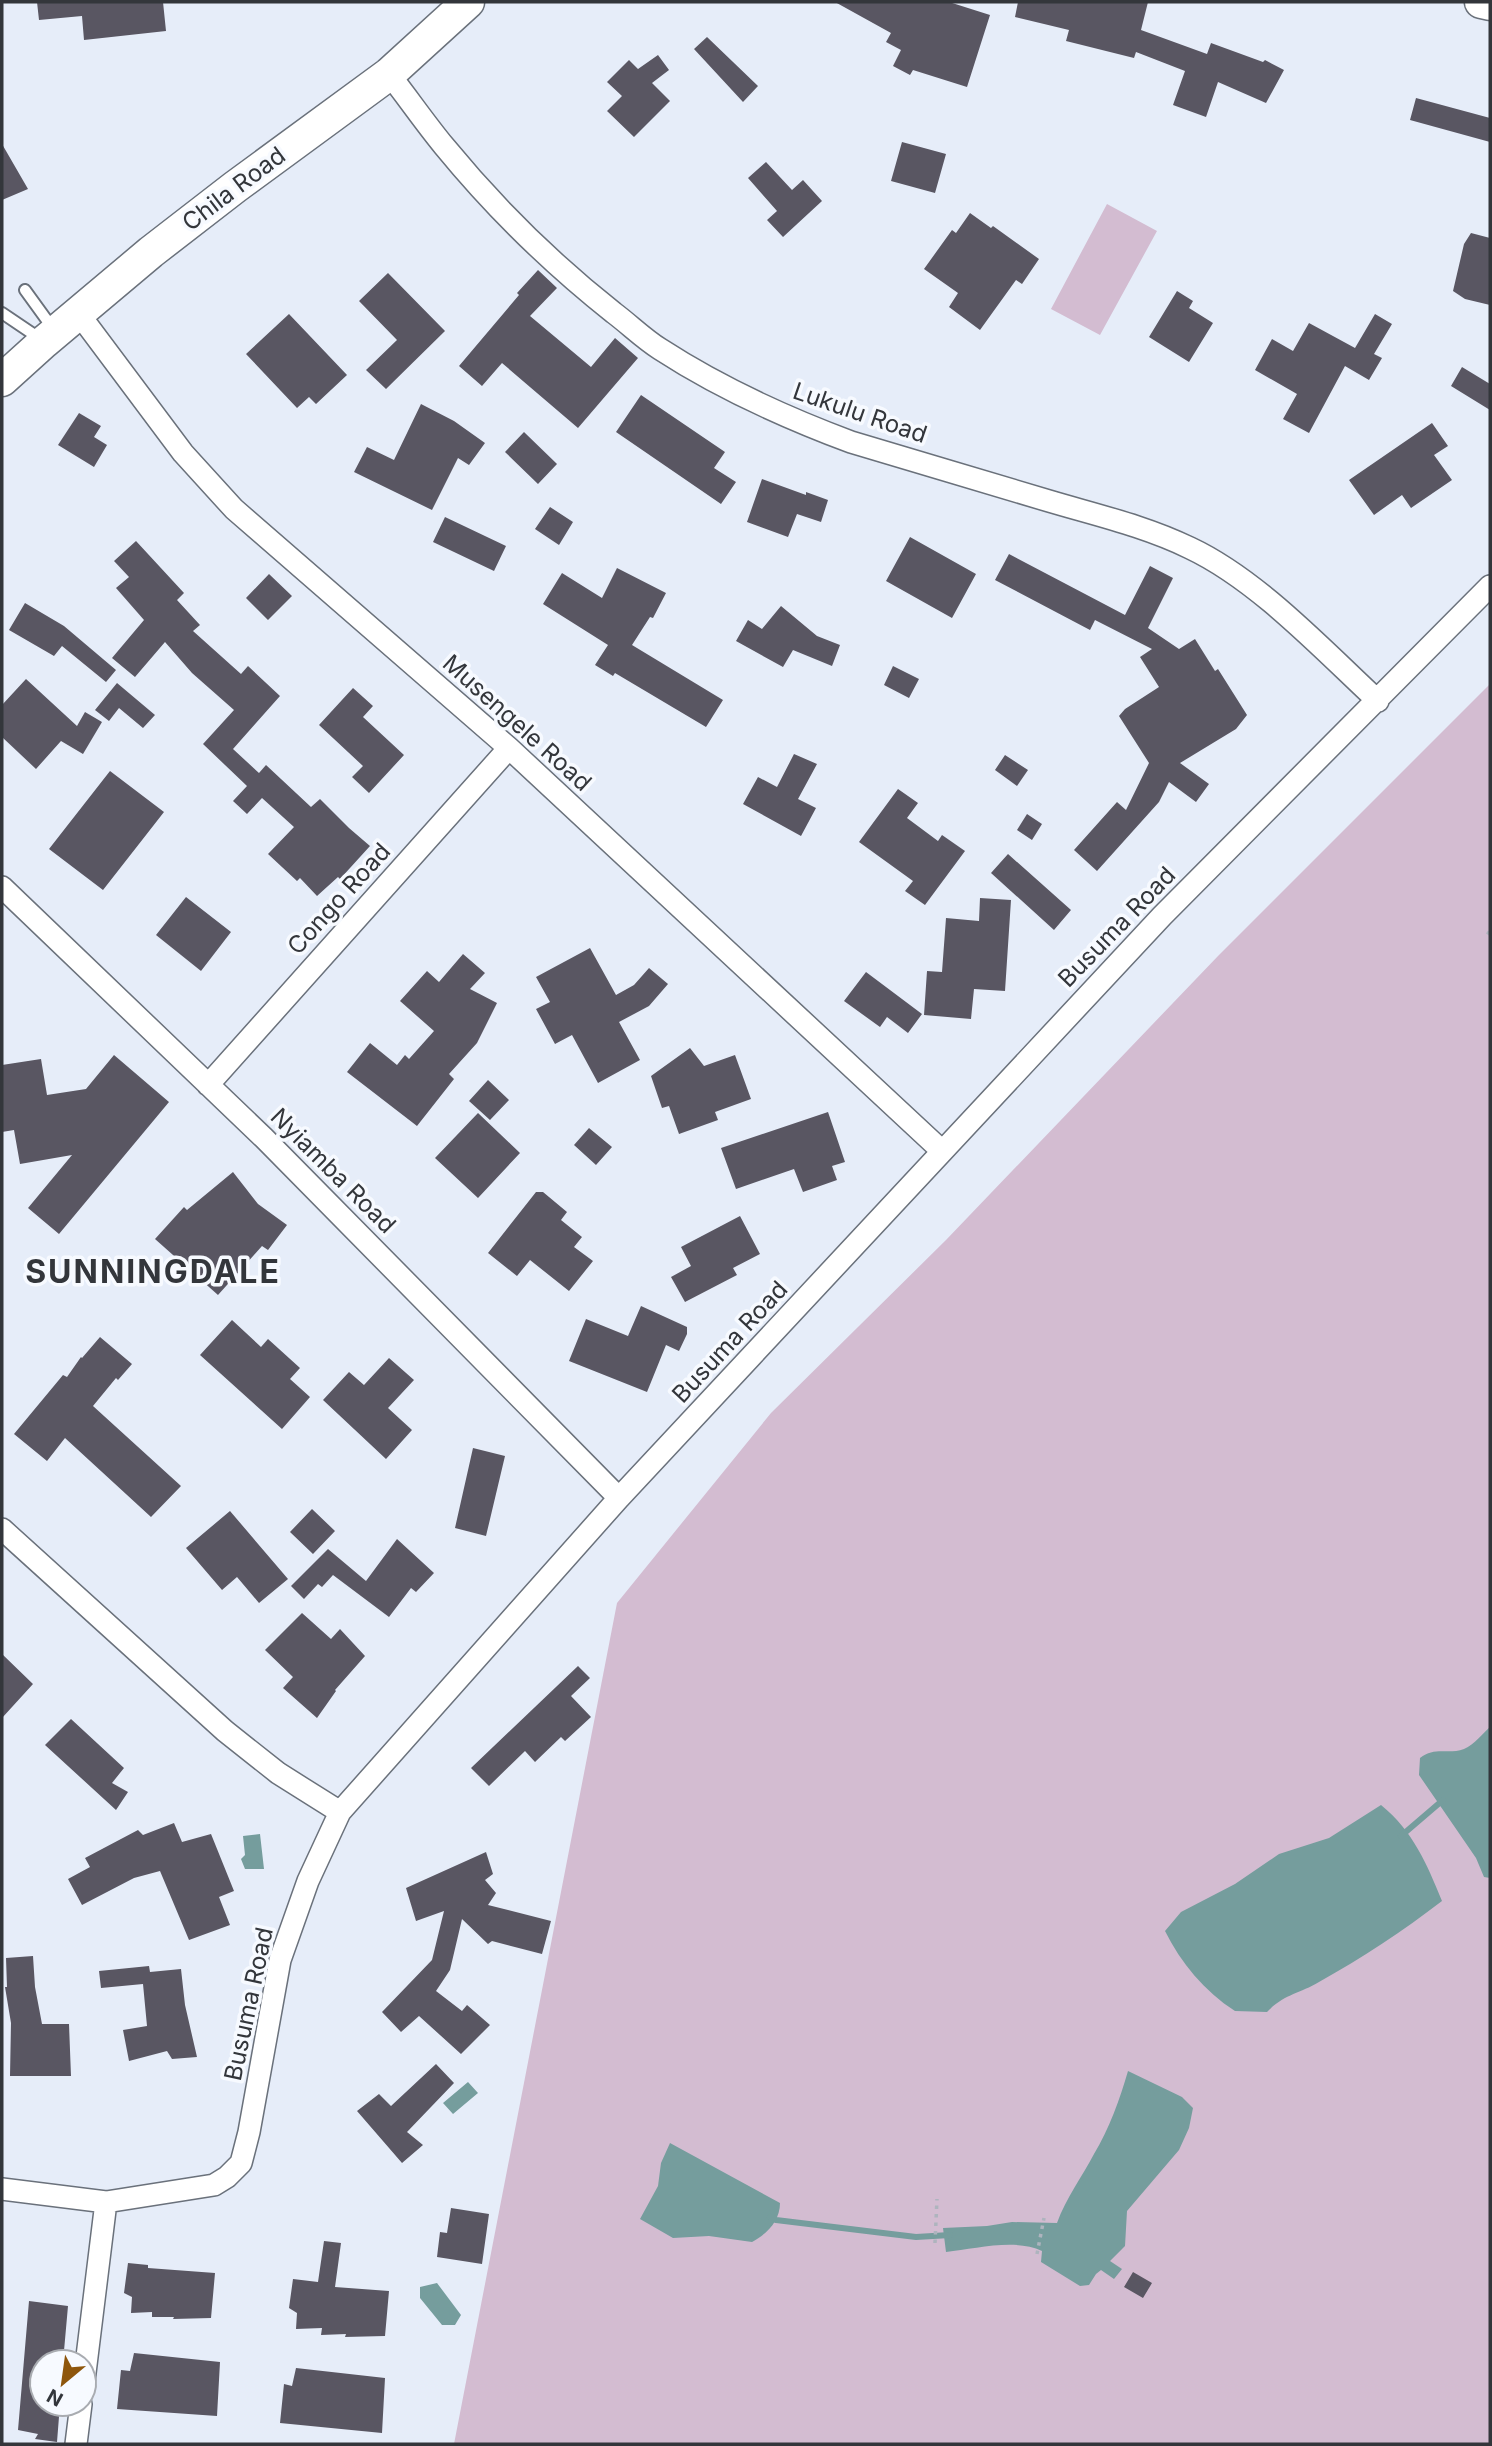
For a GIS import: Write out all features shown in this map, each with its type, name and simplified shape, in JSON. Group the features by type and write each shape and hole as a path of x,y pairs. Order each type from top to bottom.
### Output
{"street":[{"name":"Chila Road","path":"2,380 151,252 390,74 468,2"},
{"path":"1481,2 1490,4"},
{"name":"Lukulu Road","path":"390,74 444,146 496,204 548,257 658,348 757,404 851,442 1137,527 1190,548 1219,564 1254,590 1303,631 1378,701"},
{"name":"Musengele Road","path":"59,329 183,453 234,509 509,748 942,1151"},
{"name":"Busuma Road","path":"2,2189 106,2202 214,2185 241,2163 252,2119 280,1960 308,1881 340,1812 619,1498 1162,916 1490,586"},
{"name":"Congo Road","path":"208,1085 509,748"},
{"name":"Nyiamba Road","path":"2,887 264,1138 619,1498"},
{"path":"2,1530 225,1731 278,1773 340,1812"},
{"path":"88,2348 106,2202"},
{"path":"76,2444 79,2418"}],"lane":[{"path":"24,290 59,329"},
{"path":"2,313 59,329"}],"path":[{"path":"935,2243 936,2199"},
{"path":"1037,2254 1044,2218"}],"shaded area":[{"path":"1107,204 1157,231 1100,335 1051,309"},
{"path":"1490,684 1490,2444 454,2444 617,1603 771,1413 946,1240 1218,956"},
{"path":"1490,1727 1490,1878 1484,1877 1476,1858 1419,1775 1420,1758 1431,1752 1464,1749"},
{"path":"1381,1805 1410,1837 1425,1861 1442,1901 1367,1954 1286,1998 1267,2012 1235,2011 1213,1995 1186,1965 1165,1931 1181,1912 1235,1884 1279,1854 1329,1838"},
{"path":"260,1834 264,1869 245,1869 241,1859 245,1855 243,1836"},
{"path":"1128,2071 1182,2097 1193,2108 1189,2128 1179,2150 1127,2211 1125,2246 1110,2261 1122,2269 1114,2279 1101,2270 1089,2285 1080,2286 1041,2262 1042,2251 1020,2245 946,2252 943,2228 1012,2222 1057,2223 1069,2196 1105,2134"},
{"path":"468,2082 478,2093 453,2114 443,2103"},
{"path":"670,2143 780,2203 778,2216 772,2226 752,2242 709,2236 673,2238 640,2219 658,2186 661,2163"},
{"path":"437,2283 461,2315 455,2325 442,2325 420,2298 420,2287"}],"building":[{"path":"37,2 163,2 166,31 84,40 82,16 39,20"},
{"path":"835,2 949,2 990,15 967,87 913,70 910,75 893,66 901,50 886,42 891,33"},
{"path":"1018,2 1148,2 1141,30 1207,54 1211,43 1263,62 1265,60 1284,70 1266,103 1218,82 1206,117 1173,105 1185,71 1136,52 1134,58 1066,41 1069,30 1015,17"},
{"path":"707,37 758,86 743,102 694,49"},
{"path":"658,55 669,70 652,83 670,101 634,137 607,111 622,96 607,82 629,60 638,69"},
{"path":"1416,98 1490,118 1490,142 1410,120"},
{"path":"902,142 946,154 935,193 891,181"},
{"path":"2,144 28,189 2,200"},
{"path":"766,162 792,190 803,180 822,201 783,237 767,220 777,211 748,178"},
{"path":"970,213 1039,259 1022,284 1016,280 980,330 949,307 958,293 924,269 952,230 956,233"},
{"path":"1471,233 1490,238 1490,305 1465,299 1453,291 1464,244"},
{"path":"538,270 557,288 530,316 591,367 615,338 638,358 578,428 502,363 482,386 459,366"},
{"path":"388,273 445,331 386,389 366,370 397,340 359,301"},
{"path":"1177,291 1193,301 1189,308 1213,323 1189,362 1149,337"},
{"path":"289,314 347,375 316,404 309,397 297,408 246,354"},
{"path":"1375,314 1392,324 1374,354 1382,358 1369,380 1345,366 1309,433 1283,419 1297,394 1255,370 1272,339 1293,351 1309,323 1355,348"},
{"path":"1462,367 1490,384 1490,410 1451,386"},
{"path":"641,395 725,452 714,468 736,482 721,504 616,432"},
{"path":"421,404 454,421 485,443 469,465 458,458 432,510 354,472 367,447 394,460"},
{"path":"79,413 101,426 94,437 107,445 94,467 58,445"},
{"path":"1432,423 1448,446 1434,455 1452,480 1411,508 1402,495 1374,515 1349,480"},
{"path":"524,432 557,464 538,484 505,452"},
{"path":"762,479 828,500 821,522 797,514 788,537 747,522"},
{"path":"550,507 573,522 559,545 535,529"},
{"path":"445,517 506,546 494,571 433,542"},
{"path":"910,537 976,574 952,618 886,581"},
{"path":"136,541 184,593 177,600 200,625 193,631 241,674 248,666 280,696 233,749 259,773 266,765 311,807 320,799 370,846 340,879 338,877 317,896 300,878 297,881 268,854 294,827 262,798 247,814 233,801 247,786 203,744 234,710 192,673 165,642 135,677 112,658 144,620 116,588 129,577 114,561"},
{"path":"1009,554 1125,615 1150,566 1173,578 1148,628 1179,649 1195,639 1247,715 1236,729 1180,763 1209,784 1196,802 1169,782 1159,802 1097,871 1074,850 1117,802 1126,810 1149,763 1119,716 1125,709 1159,687 1140,657 1152,649 1095,620 1090,630 995,580"},
{"path":"617,568 666,593 653,618 650,617 632,645 723,700 706,727 615,673 613,676 595,665 608,645 543,604 562,573 602,598"},
{"path":"269,574 292,596 268,620 246,598"},
{"path":"25,603 64,626 116,670 106,682 62,646 54,656 9,630"},
{"path":"781,606 817,636 840,645 832,666 793,650 783,667 736,641 748,620 762,629"},
{"path":"893,666 919,679 909,698 884,685"},
{"path":"26,679 77,726 85,712 102,722 83,754 61,741 36,769 2,737 2,705"},
{"path":"117,683 155,715 143,728 119,708 109,721 95,710"},
{"path":"353,688 373,706 363,717 404,755 369,793 352,777 363,766 319,725"},
{"path":"794,754 817,764 798,799 816,808 801,836 743,804 758,777 777,787"},
{"path":"1005,755 1028,770 1017,786 995,770"},
{"path":"110,771 164,812 103,890 49,849"},
{"path":"898,789 918,803 907,818 938,841 942,835 965,851 925,905 905,891 913,881 859,842"},
{"path":"1027,814 1042,824 1032,840 1017,830"},
{"path":"1008,854 1071,910 1054,930 991,873"},
{"path":"186,897 231,932 201,971 156,935"},
{"path":"980,898 1011,900 1005,991 974,989 971,1019 924,1015 927,971 942,972 946,918 979,921"},
{"path":"590,948 616,995 634,985 649,968 668,984 649,1006 619,1022 640,1060 598,1083 572,1035 555,1044 536,1009 550,1002 536,977"},
{"path":"463,954 485,973 470,989 497,1003 477,1043 449,1074 454,1079 417,1126 347,1072 370,1043 397,1065 405,1055 409,1059 434,1031 400,1001 427,971 439,982"},
{"path":"866,972 922,1014 908,1033 887,1017 880,1027 844,1001"},
{"path":"690,1048 704,1066 735,1055 751,1099 715,1112 718,1120 679,1134 669,1106 662,1108 651,1076"},
{"path":"114,1055 169,1102 59,1234 28,1208 72,1155 20,1164 14,1130 2,1132 2,1065 41,1059 47,1095 86,1089"},
{"path":"488,1080 509,1100 490,1120 469,1101"},
{"path":"828,1112 845,1162 832,1166 837,1180 803,1192 794,1169 736,1189 721,1148"},
{"path":"478,1113 520,1153 478,1198 435,1158"},
{"path":"589,1128 612,1147 596,1165 574,1145"},
{"path":"233,1172 258,1204 287,1225 268,1250 262,1246 218,1295 155,1239 184,1207 187,1210"},
{"path":"536,1192 543,1192 567,1212 561,1220 582,1237 574,1247 593,1261 569,1291 530,1260 517,1276 488,1253"},
{"path":"740,1216 760,1254 733,1268 737,1275 685,1302 671,1277 691,1266 681,1247"},
{"path":"641,1306 687,1327 687,1334 679,1351 666,1345 647,1392 569,1361 586,1319 628,1336"},
{"path":"232,1320 261,1347 268,1339 300,1368 290,1379 310,1397 282,1429 200,1355"},
{"path":"100,1337 132,1364 118,1380 116,1378 93,1406 181,1486 151,1517 65,1438 47,1461 14,1434 63,1375 67,1377"},
{"path":"389,1358 414,1380 388,1408 412,1430 386,1459 323,1400 349,1372 364,1385"},
{"path":"473,1448 505,1456 486,1536 455,1528"},
{"path":"312,1509 335,1531 313,1554 290,1532"},
{"path":"230,1511 288,1579 259,1603 237,1577 222,1590 186,1548"},
{"path":"397,1539 434,1573 416,1592 411,1588 389,1617 333,1575 322,1587 318,1584 304,1599 291,1586 328,1549 366,1581"},
{"path":"302,1613 331,1639 340,1629 365,1656 335,1690 317,1718 283,1688 293,1677 265,1650"},
{"path":"2,1654 33,1684 2,1718"},
{"path":"578,1666 590,1678 571,1696 591,1717 565,1741 561,1737 535,1762 525,1751 489,1786 471,1768"},
{"path":"71,1719 124,1768 112,1783 128,1792 116,1810 45,1745"},
{"path":"174,1823 182,1842 211,1834 234,1891 219,1897 230,1925 189,1940 160,1871 134,1878 82,1905 68,1879 90,1867 85,1858 138,1830 143,1835"},
{"path":"486,1852 493,1874 485,1880 496,1893 488,1905 551,1921 542,1954 492,1941 488,1944 462,1919 450,1970 436,1991 462,2011 467,2005 490,2025 461,2054 419,2016 401,2032 382,2012 432,1960 444,1911 416,1921 406,1888"},
{"path":"33,1956 42,2024 69,2024 71,2076 10,2076 11,2023 5,1987 6,1958"},
{"path":"149,1966 150,1972 181,1969 185,2005 197,2057 172,2059 167,2051 129,2061 123,2030 147,2026 143,1984 101,1988 99,1971"},
{"path":"436,2064 454,2083 407,2132 423,2145 402,2163 357,2111 379,2094 391,2106"},
{"path":"451,2208 489,2214 482,2264 437,2257 440,2232 447,2233"},
{"path":"324,2241 341,2243 335,2287 389,2291 385,2336 345,2337 346,2334 321,2335 322,2328 296,2329 297,2313 289,2308 293,2279 318,2282"},
{"path":"128,2263 148,2265 148,2268 215,2273 211,2318 173,2319 174,2317 152,2317 152,2312 131,2313 132,2297 124,2293"},
{"path":"1133,2272 1152,2283 1143,2298 1124,2287"},
{"path":"29,2301 68,2306 64,2348 28,2348 28,2418 59,2418 57,2442 35,2439 38,2434 18,2430"},
{"path":"134,2353 220,2362 217,2416 117,2409 121,2370 130,2371"},
{"path":"296,2368 385,2378 382,2433 280,2423 284,2384 292,2386"}],"waterway":[{"path":"1401,1836 1443,1800"},
{"path":"770,2217 776,2220 916,2237 950,2235"}],"district":[{"name":"SUNNINGDALE","path":"153,1272"}]}
